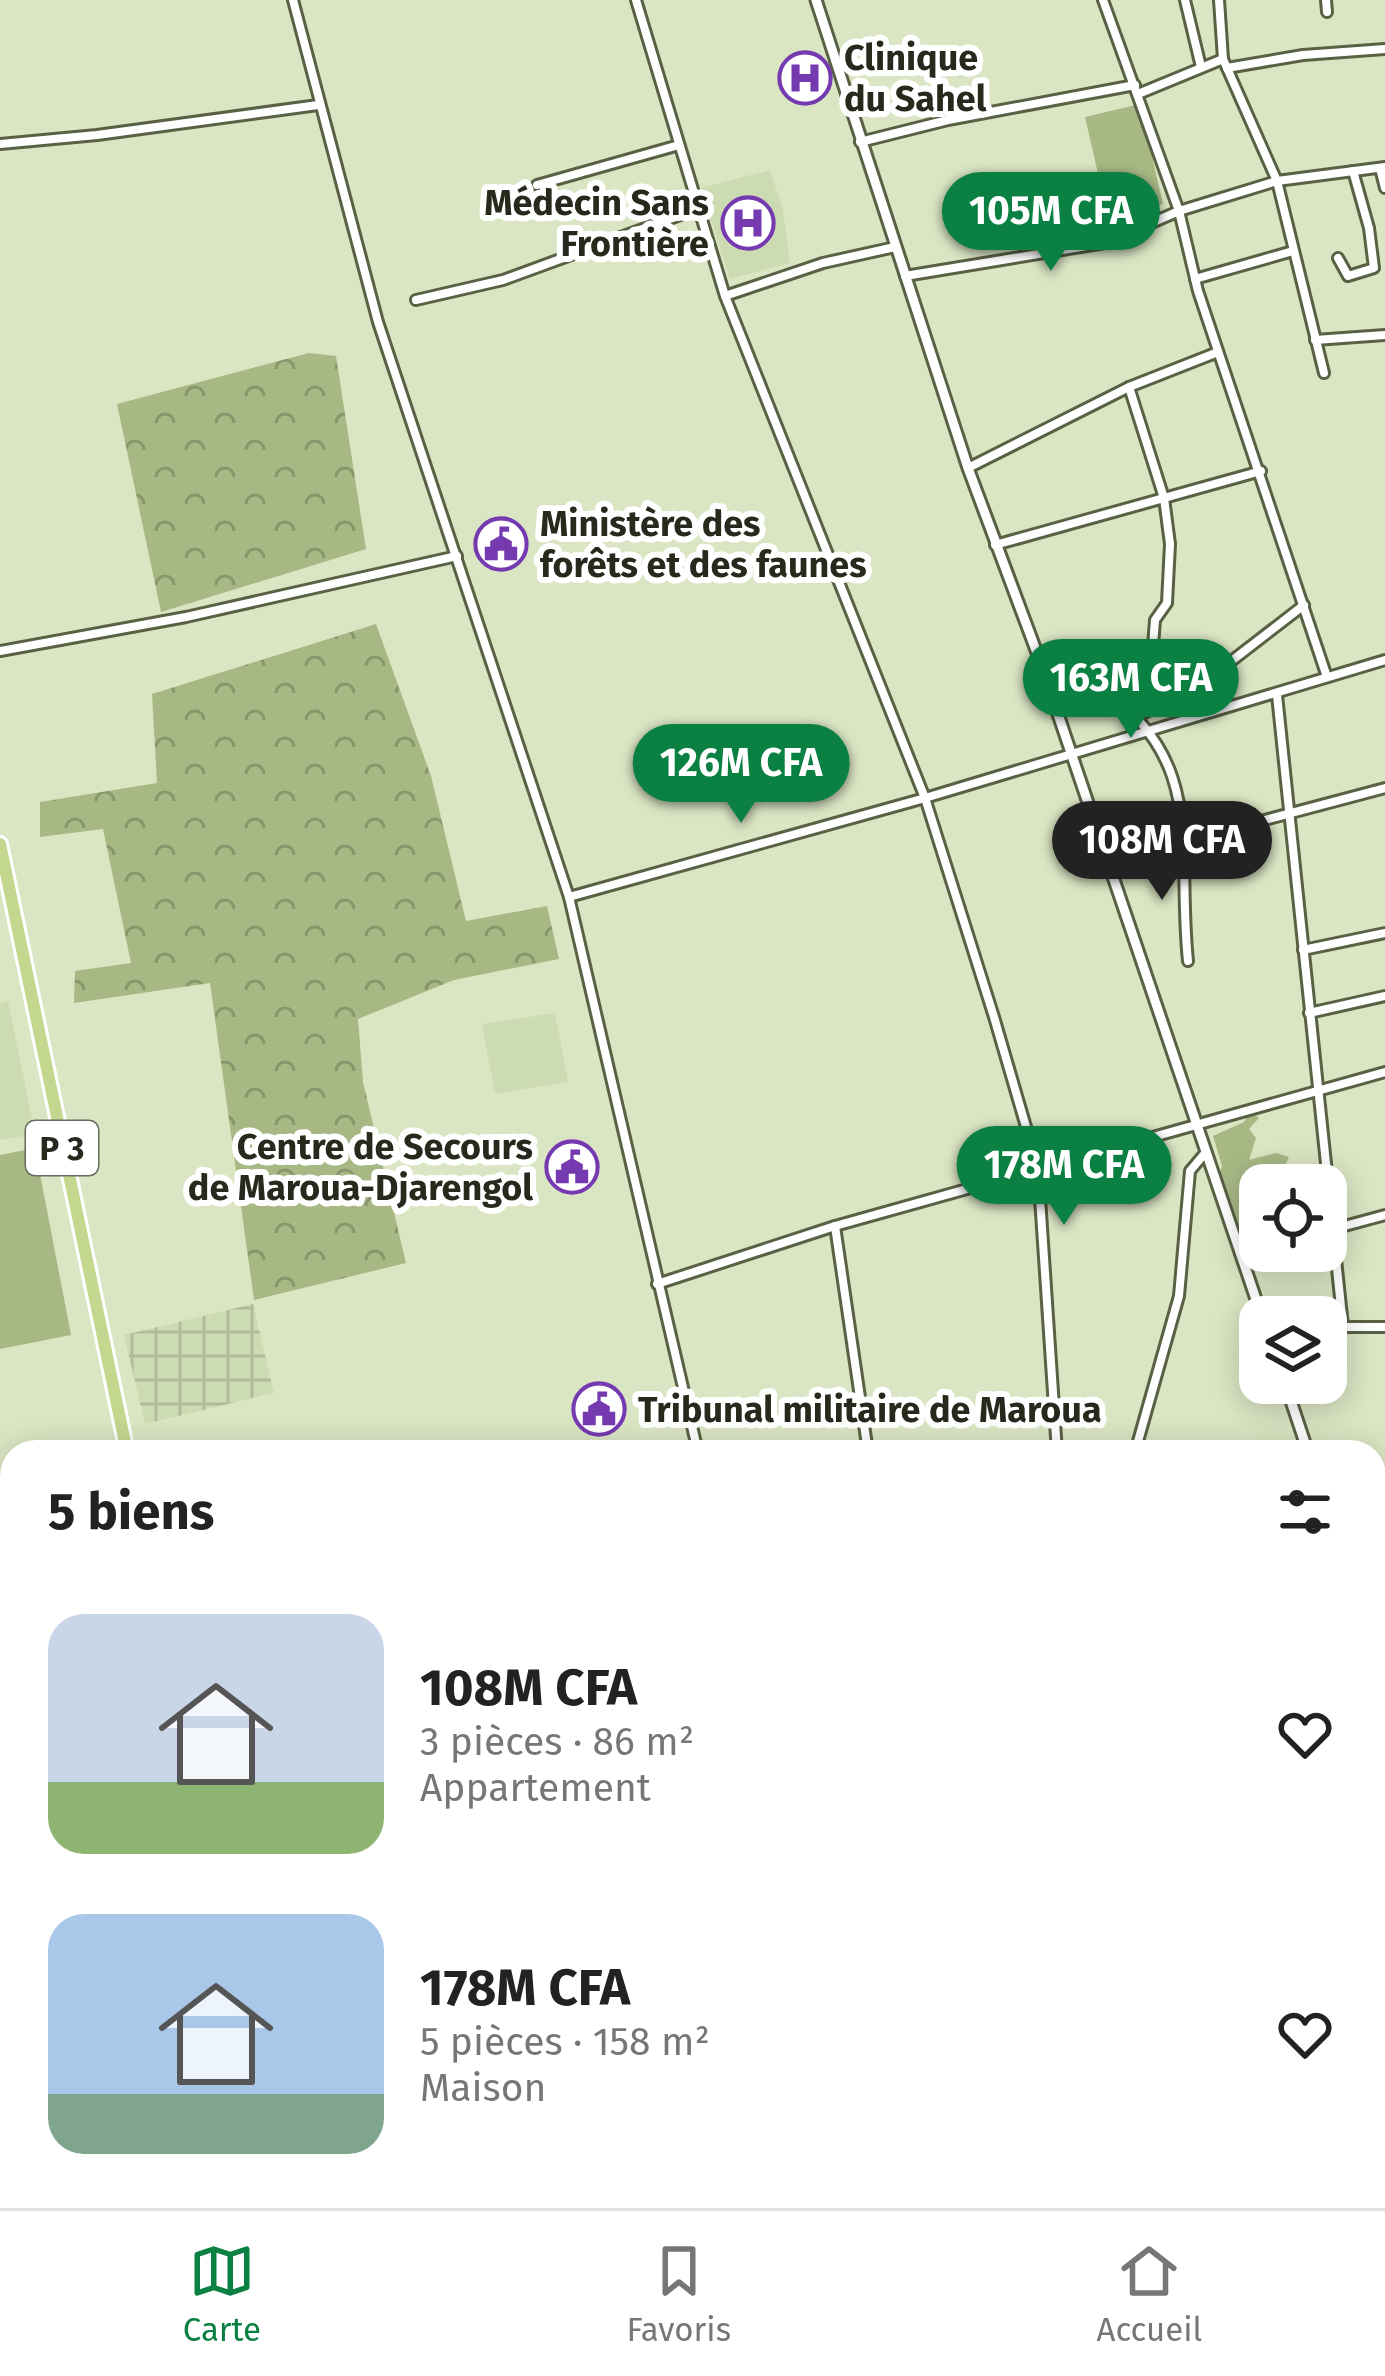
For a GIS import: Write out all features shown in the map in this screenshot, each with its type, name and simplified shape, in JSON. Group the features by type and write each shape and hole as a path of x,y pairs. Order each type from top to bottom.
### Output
{"main road":[{"name":"P 3","path":"0,844 124,1440"}],"street":[{"path":"293,0 379,322 569,897 695,1440"},
{"path":"636,0 725,296 925,797 1038,1168 1056,1440"},
{"path":"816,0 968,468 1040,661 1239,1250"},
{"path":"1102,0 1179,212 1218,352 1327,677"},
{"path":"1185,0 1201,67"},
{"path":"1220,0 1225,63 1276,181 1324,373"},
{"path":"1325,0 1327,11"},
{"path":"860,142 947,120 1136,89 1201,67 1385,49"},
{"path":"0,144 318,105"},
{"path":"536,184 679,145"},
{"path":"905,276 1105,243 1179,212 1276,181 1383,168 1385,188"},
{"path":"1339,258 1348,276 1374,268 1353,171"},
{"path":"416,300 502,280 698,209"},
{"path":"725,296 823,262 896,247"},
{"path":"1195,279 1293,251"},
{"path":"1314,340 1385,335"},
{"path":"968,468 1129,387 1218,352"},
{"path":"1108,692 1122,677 1146,668 1152,659 1154,625 1167,603 1170,544 1164,498 1129,387"},
{"path":"995,545 1261,470"},
{"path":"0,652 186,617 457,556"},
{"path":"1137,717 1212,676 1304,604"},
{"path":"1040,661 1060,660 1108,692 1150,730 1169,761 1183,842 1188,961"},
{"path":"569,897 1385,660"},
{"path":"1277,694 1324,1164"},
{"path":"1105,850 1183,842 1385,788"},
{"path":"1303,950 1385,933"},
{"path":"1310,1013 1385,996"},
{"path":"657,1283 835,1226 1385,1072"},
{"path":"1138,1440 1179,1296 1190,1171 1206,1152"},
{"path":"1347,1225 1385,1215"},
{"path":"835,1226 866,1440"},
{"path":"1347,1326 1385,1327"},
{"path":"1292,1404 1304,1440"}],"shaded area":[{"name":"Médecin Sans Frontière","path":"770,170 783,210 790,263 730,279 701,188"},
{"path":"8,1001 35,1134 0,1140 0,1003"},
{"path":"555,1013 568,1082 495,1094 482,1024"},
{"path":"253,1304 274,1393 145,1424 124,1335"}],"green space":[{"path":"1140,104 1163,204 1108,217 1085,117"},
{"path":"309,353 336,356 366,549 161,612 117,404"},
{"path":"376,624 431,776 466,921 547,906 559,959 454,980 358,1019 363,1082 406,1263 254,1300 210,983 74,1003 75,971 131,963 103,829 40,837 40,802 157,783 152,694"},
{"path":"1250,1111 1259,1118 1249,1129 1256,1138 1249,1160 1276,1153 1289,1157 1286,1164 1239,1164 1239,1235 1233,1233 1217,1185 1222,1166 1213,1136 1244,1122"},
{"path":"35,1148 71,1335 0,1349 0,1155"}],"place":[{"name":"Clinique du Sahel","path":"805,78"},
{"name":"Médecin Sans Frontière","path":"748,223"},
{"name":"Ministère des forêts et des faunes","path":"501,544"},
{"name":"Centre de Secours de Maroua-Djarengol","path":"572,1167"},
{"name":"Tribunal militaire de Maroua","path":"599,1409"}]}
